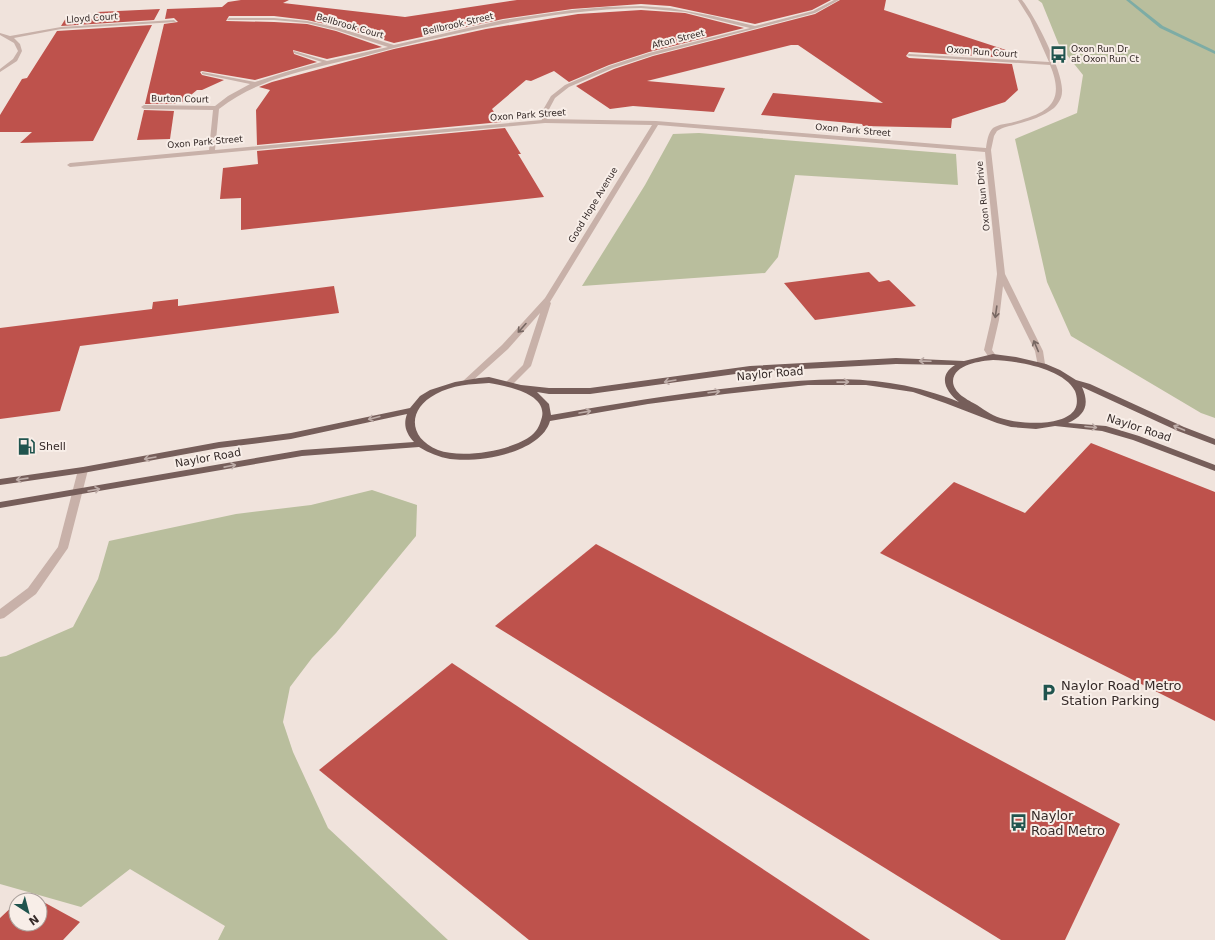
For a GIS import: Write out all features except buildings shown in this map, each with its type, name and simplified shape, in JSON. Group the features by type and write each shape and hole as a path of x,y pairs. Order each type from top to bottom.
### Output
{"main road":[{"path":"993,357 1020,359 1041,364 1058,372 1072,382 1080,392 1082,403 1078,412 1068,420 1053,424 1033,426 1011,423 992,418 963,400 951,390 949,379 954,370 964,363 977,358 993,357"},
{"name":"Naylor Road","path":"523,387 549,391 590,391 750,370 896,361 964,363"},
{"path":"489,380 509,383 523,387 537,395 546,406 547,419 542,430 530,441 514,449 492,456 467,457 444,454 422,444 412,434 409,422 413,410 421,400 434,392 467,382 489,380"},
{"name":"Naylor Road","path":"547,419 658,398 723,390 792,383 858,382 904,387 992,418"},
{"name":"Naylor Road","path":"1072,382 1087,386 1181,429 1215,442"},
{"name":"Naylor Road","path":"0,482 83,470 219,445 291,436 413,410"},
{"name":"Naylor Road","path":"1053,424 1103,428 1136,438 1215,468"},
{"name":"Naylor Road","path":"0,505 302,453 422,444"}],"street":[{"name":"Afton Street","path":"545,121 542,115 553,97 567,86 590,75 630,60 814,12 837,0"},
{"name":"Oxon Run Drive","path":"993,357 988,350 995,320 1001,274 988,150 992,135 997,129 1040,114 1056,103 1060,96 1060,85 1053,64 1036,26 1020,0"},
{"name":"Bellbrook Street","path":"216,108 235,93 255,84 328,63 475,27 522,18 608,8 641,7 710,15 756,28"},
{"name":"Bellbrook Court","path":"229,19 277,18 305,22 332,27 394,47"},
{"name":"Lloyd Court","path":"11,37 68,27 174,20"},
{"path":"0,34 11,37 17,42 20,51 15,60 0,71"},
{"path":"296,52 328,63"},
{"name":"Oxon Run Court","path":"909,55 1053,64"},
{"path":"204,74 255,84"},
{"name":"Burton Court","path":"144,107 216,108"},
{"path":"212,150 216,108"},
{"name":"Oxon Park Street","path":"70,165 212,150 545,121 656,123 988,150"},
{"name":"Good Hope Avenue","path":"467,382 505,347 548,299 656,123"},
{"name":"Oxon Run Drive","path":"1001,274 1039,351 1041,364"},
{"name":"Good Hope Avenue","path":"509,383 527,366 548,299"},
{"path":"0,615 32,591 63,548 83,470"}],"green space":[{"path":"1038,0 1215,0 1215,418 1201,413 1071,336 1047,282 1015,139 1077,113 1083,75 1059,45 1042,3"},
{"path":"699,133 956,154 958,185 795,175 778,257 765,273 582,286 645,185 673,134"},
{"path":"372,490 417,505 416,536 336,633 312,658 290,687 283,722 293,752 328,828 448,940 218,940 225,926 130,869 81,907 48,898 48,892 28,892 0,884 0,657 6,656 73,627 98,579 109,541 236,514 311,505"}],"waterway":[{"path":"1128,0 1162,27 1215,53"}],"place":[{"name":"Oxon Run Dr at Oxon Run Ct","path":"1058,54"},
{"name":"Shell","path":"26,446"},
{"name":"Naylor Road Metro Station Parking","path":"1048,692"},
{"name":"Naylor Road Metro","path":"1018,822"}]}
